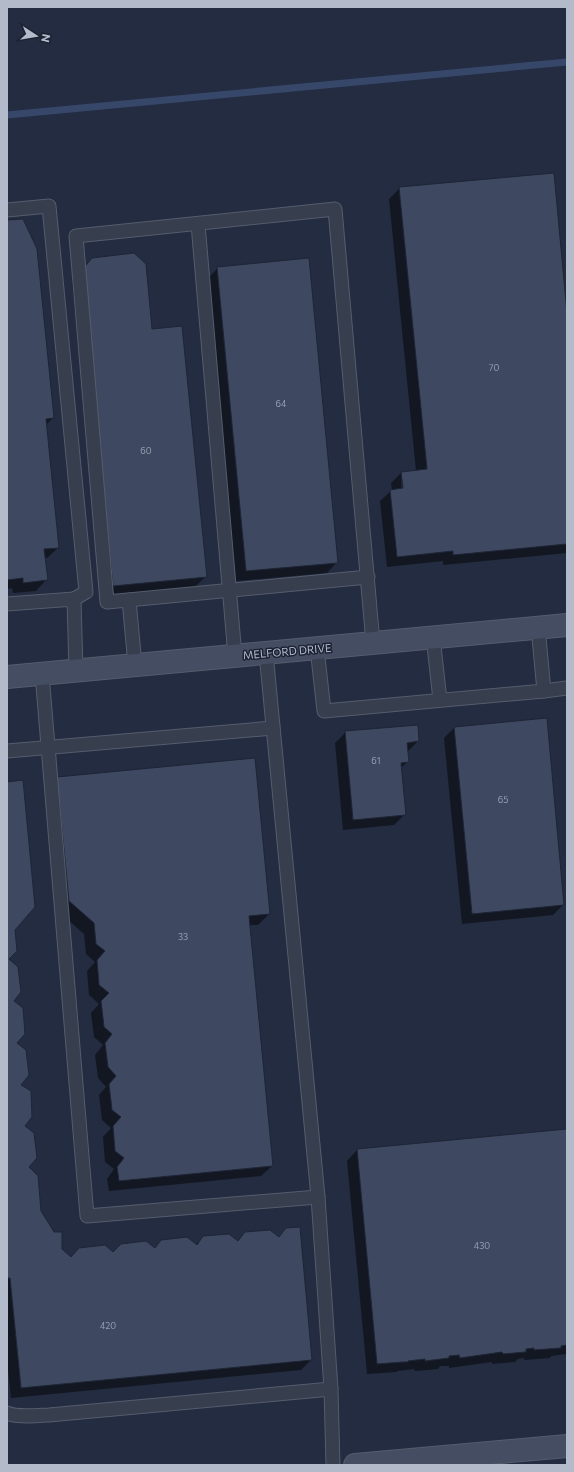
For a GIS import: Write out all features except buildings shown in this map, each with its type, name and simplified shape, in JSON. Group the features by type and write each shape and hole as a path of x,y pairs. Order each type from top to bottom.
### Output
{"street":[{"name":"MELFORD DRIVE","path":"7,677 567,624"},
{"path":"355,1465 567,1446"}],"lane":[{"path":"7,210 49,206 86,592 74,599 7,604"},
{"path":"368,577 107,602 76,236 335,210 368,577 373,643"},
{"path":"198,224 235,656"},
{"path":"74,599 76,671"},
{"path":"129,600 135,665"},
{"path":"538,627 544,690"},
{"path":"433,637 440,700"},
{"path":"317,648 324,711 567,688"},
{"path":"266,653 318,1198 331,1388 333,1465"},
{"path":"42,674 87,1216 318,1198"},
{"path":"7,751 273,728"},
{"path":"7,1413 49,1415 331,1388"}],"waterway":[{"path":"7,115 567,62"}]}
